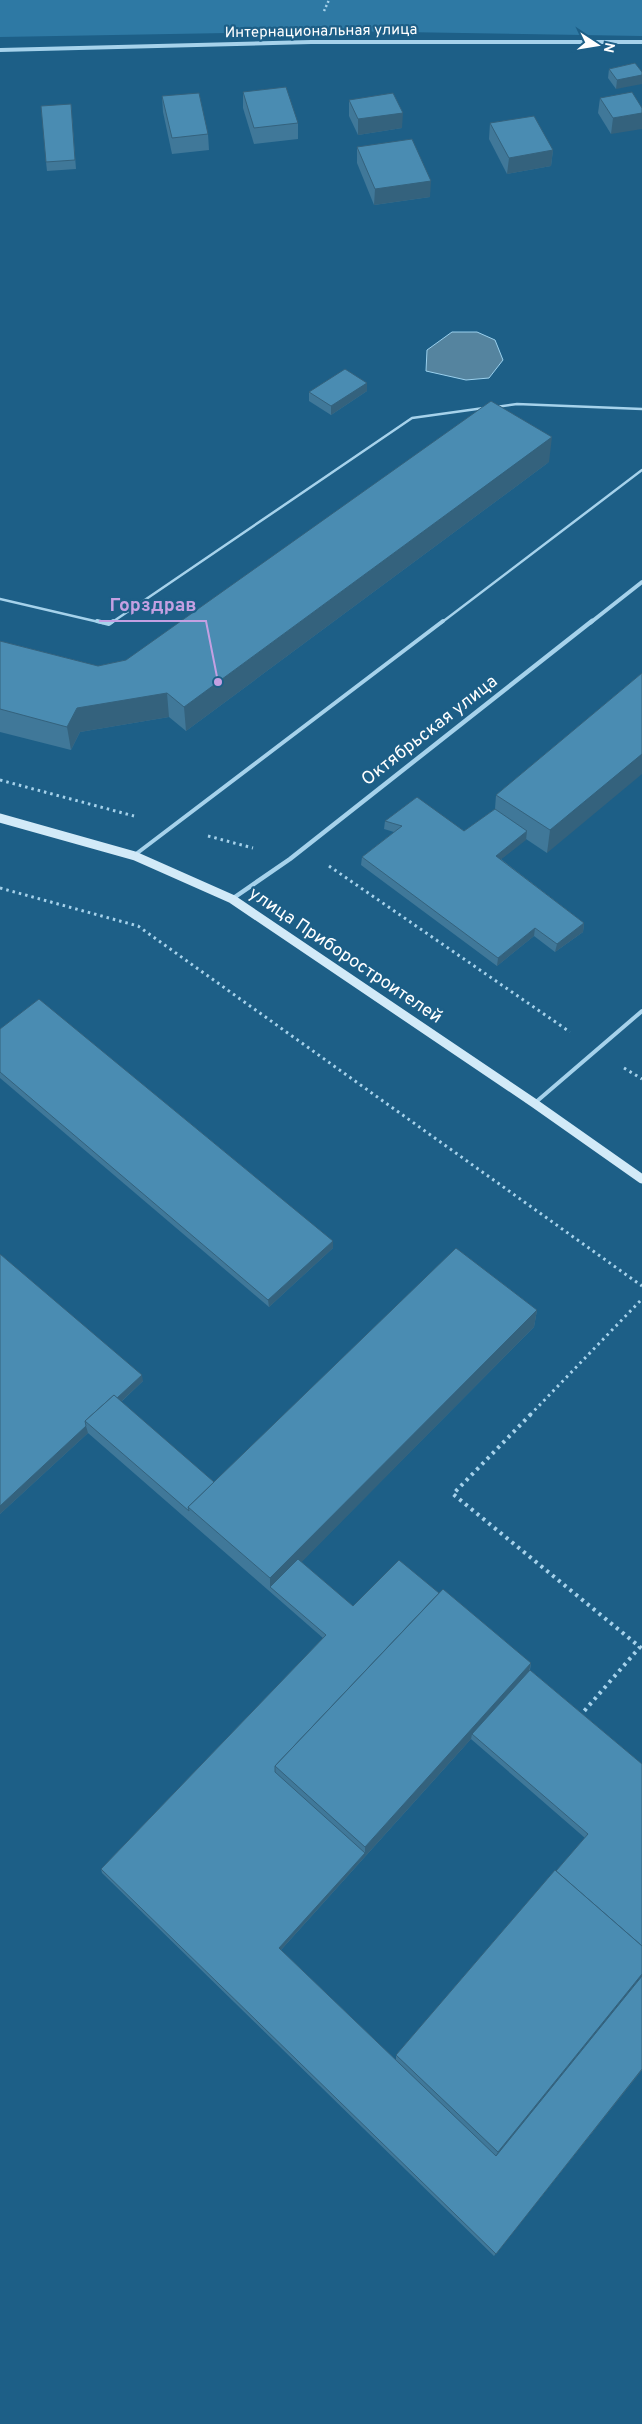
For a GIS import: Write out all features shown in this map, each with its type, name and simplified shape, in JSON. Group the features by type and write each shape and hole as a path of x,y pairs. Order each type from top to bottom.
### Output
{"street":[{"name":"Интернациональная улица","path":"0,50 311,42 642,42"},
{"name":"Октябрьская улица","path":"232,899 290,858 642,582"},
{"name":"улица Приборостроителей","path":"0,818 135,856 232,899 534,1103 642,1179"}],"lane":[{"path":"0,599 109,624 412,418 517,404 642,409"},
{"path":"135,856 642,470"},
{"path":"534,1103 642,1012"}],"path":[{"path":"336,861 328,867 598,1051"},
{"path":"0,888 138,926 642,1286"},
{"path":"579,1717 640,1647 453,1494 642,1299"}],"shaded area":[{"path":"0,0 642,0 642,36 339,31 0,37"},
{"path":"452,332 477,332 495,340 503,360 489,378 466,380 426,371 427,350"}],"building":[{"path":"635,63 642,72 642,75 617,80 609,69"},
{"path":"286,87 298,123 254,128 243,92"},
{"path":"632,92 642,108 642,113 613,118 600,98"},
{"path":"199,93 208,134 172,138 162,96"},
{"path":"393,93 403,113 358,119 349,100"},
{"path":"71,104 75,160 46,162 41,106"},
{"path":"534,116 553,150 509,158 490,123"},
{"path":"412,139 431,181 375,189 357,147"},
{"path":"345,369 367,383 331,406 309,392"},
{"path":"491,401 552,437 184,707 167,693 77,708 67,727 0,709 0,641 98,666 126,660"},
{"path":"642,673 642,754 550,830 496,795"},
{"path":"417,797 464,831 495,809 527,831 496,856 584,923 557,944 535,928 498,958 362,857 402,826 385,821"},
{"path":"39,999 333,1241 268,1300 0,1072 0,1029"},
{"path":"456,1248 537,1310 270,1578 188,1507"},
{"path":"0,1254 142,1375 117,1398 114,1395 85,1421 86,1426 0,1506"},
{"path":"114,1395 214,1482 188,1507 189,1511 85,1421"},
{"path":"298,1559 353,1606 399,1560 439,1593 275,1766 275,1772 365,1853 279,1948 496,2156 642,1976 642,2069 496,2254 101,1869 326,1635 270,1587"},
{"path":"443,1589 531,1663 365,1847 275,1766"},
{"path":"530,1670 642,1764 642,1946 556,1871 588,1834 472,1734"},
{"path":"555,1870 642,1946 642,1974 498,2152 396,2055"}],"place":[{"name":"Горздрав","path":"218,682"}]}
